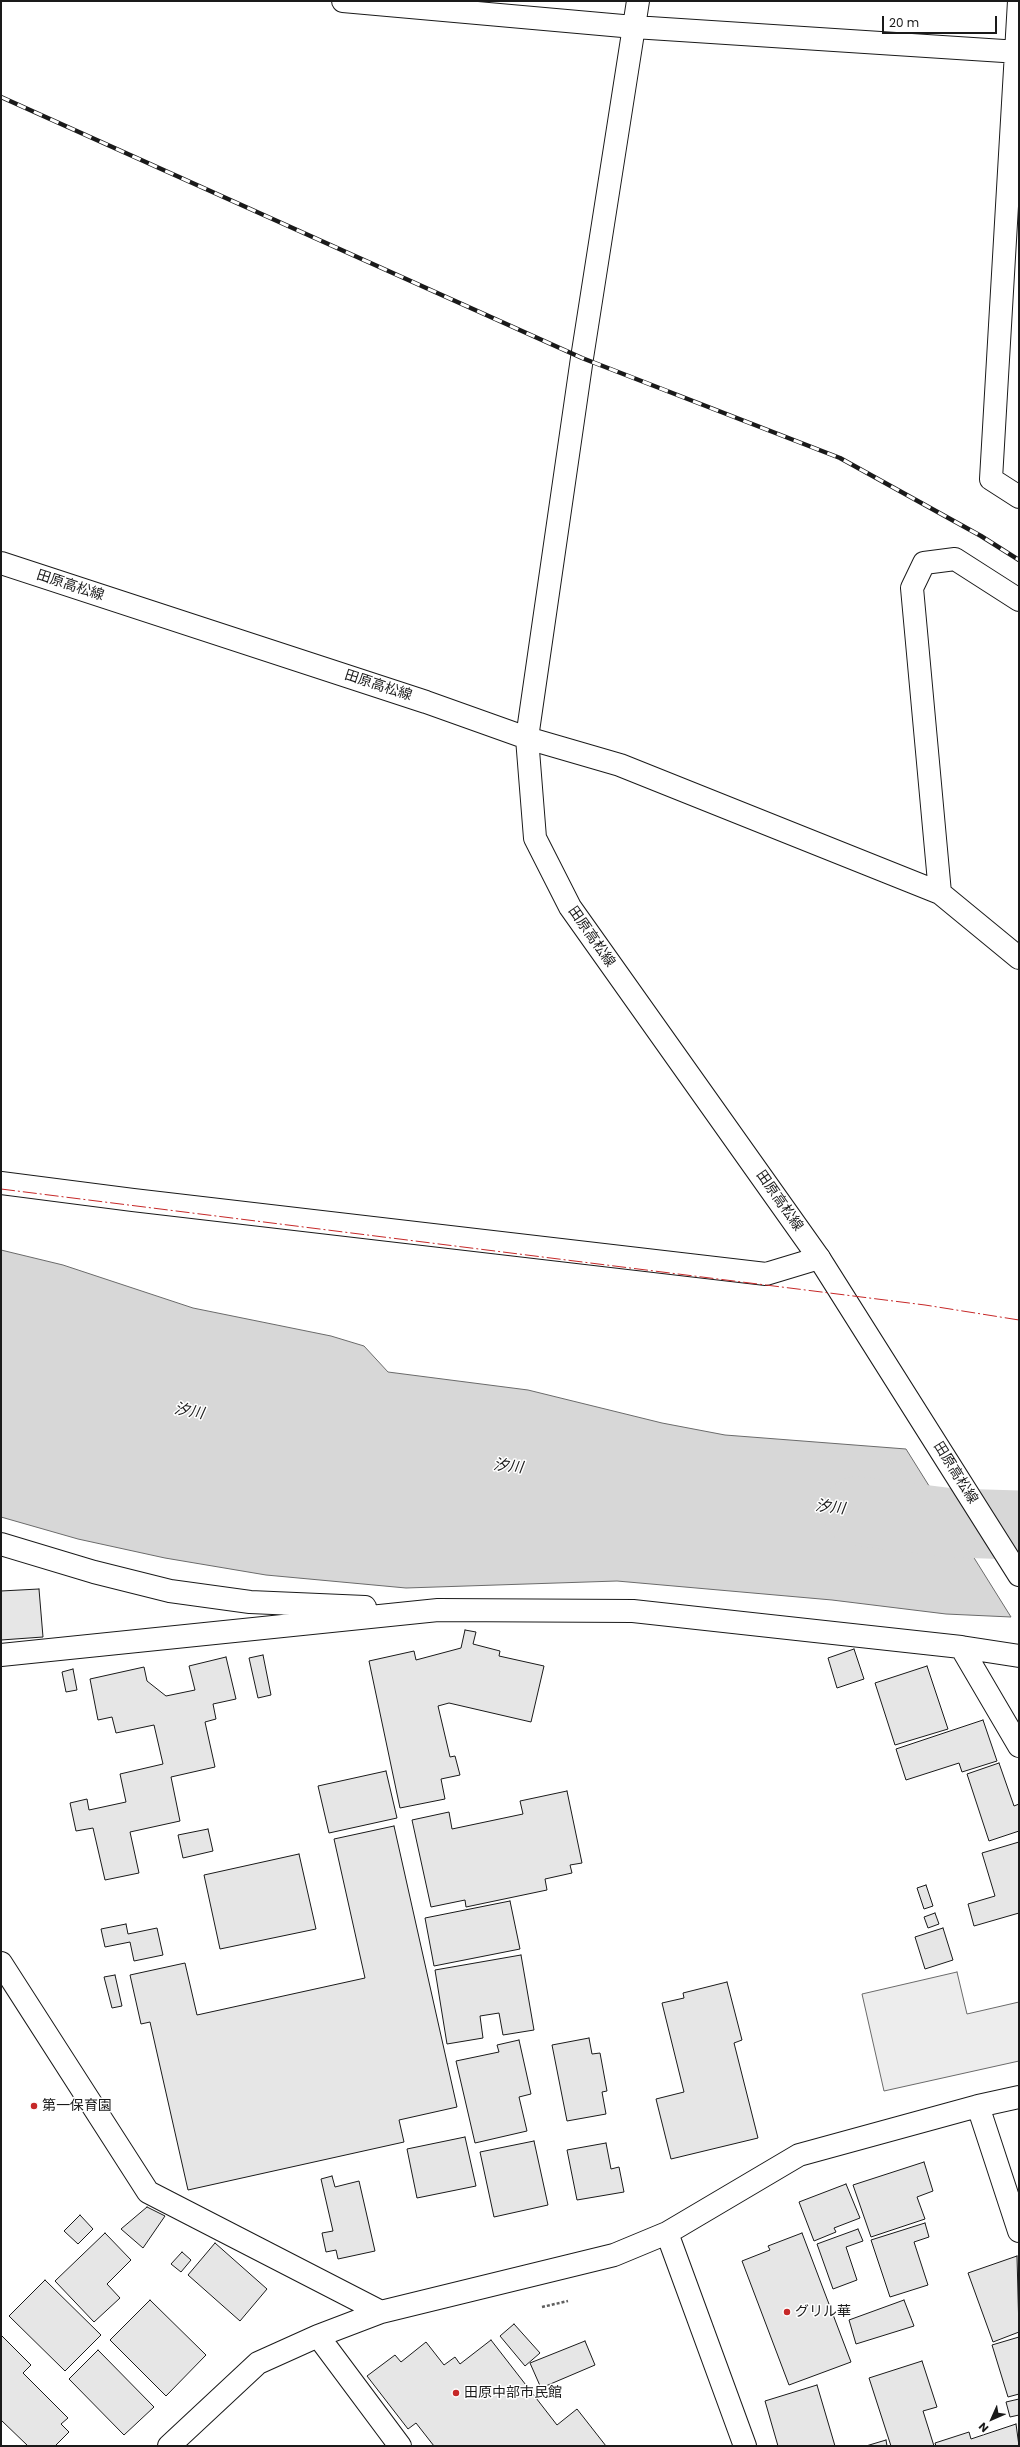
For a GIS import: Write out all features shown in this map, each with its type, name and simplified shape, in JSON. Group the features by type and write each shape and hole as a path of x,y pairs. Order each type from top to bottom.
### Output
{"street":[{"path":"638,1 582,358 528,738 620,765 940,893 1019,958"},
{"path":"1019,1 1010,316 991,479 1019,497"},
{"path":"356,2 634,27 1017,52"},
{"path":"940,893 912,588 924,563 955,559 1019,600"},
{"name":"田原高松線","path":"1,563 426,702 528,738 535,838 570,907 819,1258 1019,1575"},
{"path":"1,1182 133,1200 766,1274 819,1258"},
{"path":"1,1544 94,1572 170,1591 250,1602 438,1610 633,1611 961,1647 1019,1656"},
{"path":"1,1655 438,1610"},
{"path":"961,1647 1019,1746"},
{"path":"1,1963 148,2192 381,2312"},
{"path":"169,2446 258,2363 318,2336 381,2312 614,2255 667,2233 799,2155 978,2106 1019,2097"},
{"path":"978,2106 1019,2231"},
{"path":"667,2233 745,2446"},
{"path":"318,2336 400,2446"}],"path":[{"path":"541,2308 570,2300"}],"shaded area":[{"path":"957,1972 967,2014 1019,2002 1019,2061 884,2091 862,1994"}],"water":[{"path":"1,1250 63,1265 193,1308 331,1336 364,1346 388,1372 528,1390 662,1423 725,1435 906,1449 1011,1617 946,1614 832,1600 617,1581 406,1588 266,1575 165,1558 78,1539 1,1517"}],"building":[{"path":"39,1589 43,1637 1,1640 1,1591"},
{"path":"465,1630 476,1632 473,1644 500,1651 499,1656 544,1666 531,1722 449,1703 438,1706 450,1757 455,1756 460,1775 441,1779 445,1799 400,1808 369,1661 414,1651 416,1660 461,1648"},
{"path":"854,1649 864,1679 837,1688 828,1658"},
{"path":"263,1655 271,1695 258,1698 249,1658"},
{"path":"226,1657 236,1699 213,1704 216,1719 205,1722 215,1767 171,1777 180,1821 130,1832 139,1873 105,1880 93,1828 76,1831 70,1803 87,1799 89,1810 126,1802 120,1774 163,1764 154,1725 116,1733 112,1717 98,1720 90,1679 144,1667 147,1681 166,1696 195,1690 189,1666"},
{"path":"927,1666 948,1729 895,1745 875,1683"},
{"path":"73,1669 77,1690 66,1692 62,1672"},
{"path":"983,1720 997,1761 962,1772 959,1763 906,1780 896,1749"},
{"path":"999,1763 1014,1806 1019,1804 1019,1831 989,1841 967,1774"},
{"path":"386,1771 397,1818 329,1833 318,1786"},
{"path":"567,1791 582,1863 570,1865 572,1873 545,1879 547,1890 466,1907 465,1900 431,1907 412,1820 449,1812 452,1829 523,1814 520,1801"},
{"path":"394,1826 457,2107 399,2120 404,2142 188,2190 150,2022 141,2024 130,1975 185,1963 197,2015 365,1978 334,1839"},
{"path":"208,1829 213,1851 183,1858 178,1835"},
{"path":"1019,1842 1019,1913 974,1926 968,1904 995,1896 982,1853"},
{"path":"299,1854 316,1929 220,1949 204,1875"},
{"path":"926,1885 933,1906 924,1909 917,1888"},
{"path":"510,1901 520,1949 434,1966 425,1918"},
{"path":"935,1913 939,1924 928,1928 924,1917"},
{"path":"126,1924 128,1934 157,1928 163,1955 134,1961 130,1942 105,1947 101,1929"},
{"path":"943,1928 953,1960 925,1969 915,1937"},
{"path":"521,1955 534,2030 503,2035 499,2013 480,2016 483,2038 447,2044 435,1970"},
{"path":"115,1975 122,2006 112,2008 104,1977"},
{"path":"727,1982 742,2040 734,2043 758,2138 671,2159 656,2099 684,2092 662,2003 684,1998 683,1993"},
{"path":"589,2038 592,2054 600,2053 607,2091 602,2092 606,2114 567,2121 552,2045"},
{"path":"519,2040 531,2094 519,2097 527,2131 475,2143 456,2061 499,2052 497,2045"},
{"path":"465,2137 476,2186 417,2198 407,2149"},
{"path":"534,2141 548,2205 494,2217 480,2152"},
{"path":"606,2143 611,2169 619,2167 624,2192 577,2200 567,2150"},
{"path":"924,2162 933,2191 917,2197 925,2219 871,2237 853,2185"},
{"path":"332,2176 335,2187 359,2181 375,2251 338,2259 336,2250 326,2252 322,2233 333,2231 321,2179"},
{"path":"846,2184 860,2218 834,2228 836,2232 814,2241 799,2202"},
{"path":"147,2207 165,2216 143,2248 121,2229"},
{"path":"80,2215 93,2229 78,2244 64,2231"},
{"path":"925,2223 929,2237 914,2242 928,2285 890,2297 871,2240"},
{"path":"858,2229 863,2241 846,2247 857,2280 833,2289 817,2244"},
{"path":"105,2233 131,2260 107,2284 120,2298 94,2322 55,2281"},
{"path":"802,2233 851,2362 789,2385 742,2261 770,2250 768,2246"},
{"path":"215,2243 267,2289 240,2321 188,2275"},
{"path":"182,2252 191,2260 181,2272 171,2264"},
{"path":"1017,2256 1019,2332 993,2342 968,2273"},
{"path":"45,2280 101,2335 65,2371 9,2316"},
{"path":"150,2300 206,2355 166,2396 110,2340"},
{"path":"904,2300 914,2326 856,2344 849,2320"},
{"path":"514,2324 540,2353 525,2366 500,2336"},
{"path":"1,2335 31,2365 23,2373 68,2418 61,2424 69,2432 55,2446 28,2446 1,2420"},
{"path":"1019,2337 1019,2394 1008,2397 992,2345"},
{"name":"田原中部市民館","path":"491,2340 557,2425 577,2409 606,2446 434,2446 416,2423 408,2429 367,2376 395,2355 401,2362 426,2342 444,2365 455,2357 460,2364"},
{"path":"585,2341 595,2365 541,2388 530,2363"},
{"path":"98,2350 154,2407 124,2435 69,2379"},
{"path":"922,2361 937,2407 923,2411 934,2446 891,2446 869,2378"},
{"path":"817,2385 835,2446 778,2446 765,2401"},
{"path":"1019,2399 1019,2415 1010,2417 1006,2402"},
{"path":"1016,2424 1019,2446 936,2446 935,2443 969,2432 971,2439"},
{"path":"886,2440 887,2446 866,2446"}],"waterway":[{"name":"汐川","path":"857,1511 952,1523 1019,1525"}],"railway":[{"path":"1,97 582,358 840,458 981,536 1019,560"}],"power":[{"path":"1,1189 925,1305 1019,1320"}],"place":[{"name":"第一保育園","path":"34,2106"},
{"name":"グリル華","path":"787,2312"},
{"name":"田原中部市民館","path":"456,2393"}]}
